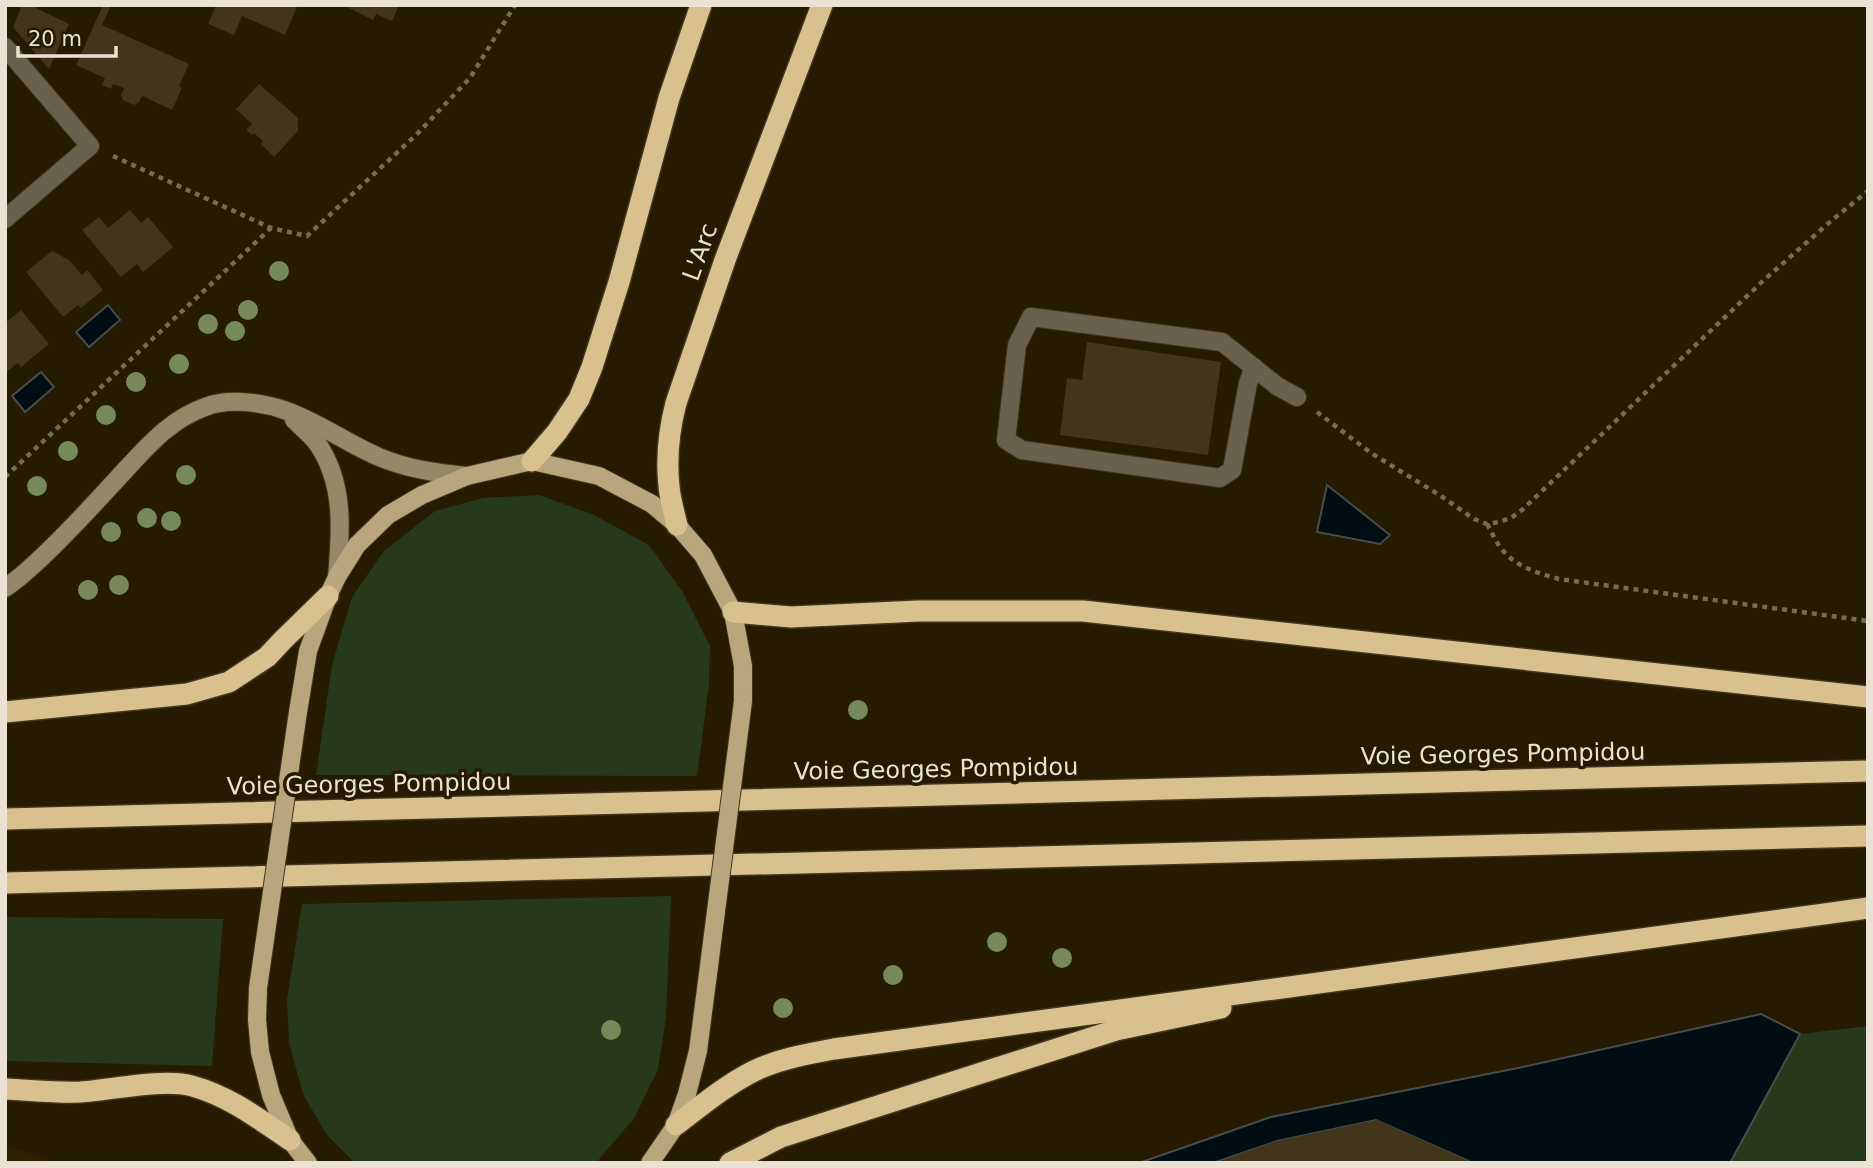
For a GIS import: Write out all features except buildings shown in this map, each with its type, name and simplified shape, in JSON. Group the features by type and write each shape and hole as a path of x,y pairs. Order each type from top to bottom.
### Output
{"highway":[{"path":"532,461 557,432 579,399 592,367 620,282 668,98 701,5"},
{"name":"L'Arc","path":"677,525 669,487 668,452 676,403 725,260 822,5"},
{"path":"5,712 187,694 229,682 267,657 328,596"},
{"path":"733,612 791,617 919,611 1083,611 1868,697"},
{"name":"Voie Georges Pompidou","path":"5,819 1868,771"},
{"path":"5,883 1868,835"},
{"path":"676,1125 755,1070 795,1057 834,1049 1868,908"},
{"path":"730,1163 781,1137 1116,1030 1399,971"},
{"path":"5,1089 78,1092 173,1084 190,1086 220,1096 290,1140"}],"main road":[{"path":"5,588 56,544 159,435 181,418 207,406 232,402 259,404 284,410 378,457 409,467 467,476"},
{"path":"284,410 316,442 332,469 342,529 337,577"},
{"path":"308,1163 290,1140 271,1095 260,1052 257,1020 258,988 309,651 337,577 357,545 388,515 422,495 467,476 532,461 599,476 652,504 677,525 703,555 733,612 743,666 743,701 698,1051 676,1125 650,1163"}],"street":[{"path":"5,47 90,146 5,219"},
{"path":"1254,367 1248,383 1232,470 1220,478 1022,450 1006,440 1017,345 1031,317 1223,342 1254,367 1277,386 1297,397"}],"path":[{"path":"90,146 271,228 307,236 416,135 470,78 515,5"},
{"path":"1297,397 1371,453 1474,519 1487,524 1511,518 1764,280 1868,191"},
{"path":"5,477 271,228"},
{"path":"1487,524 1501,549 1511,559 1530,570 1559,579 1868,621"}],"shaded area":[{"path":"108,305 120,320 89,347 76,332"},
{"path":"41,372 54,387 25,412 12,396"},
{"path":"1327,485 1390,535 1380,544 1317,532"},
{"path":"1761,1014 1800,1034 1730,1163 1473,1163 1376,1120 1277,1141 1213,1163 1139,1163 1271,1117 1518,1068"},
{"path":"5,1146 8,1146 57,1163 5,1163"}],"green space":[{"path":"539,495 594,515 649,545 682,591 710,646 709,684 697,776 316,775 332,665 352,597 384,551 435,511 483,498"},
{"path":"671,896 666,1017 658,1069 635,1117 596,1163 355,1163 326,1134 303,1094 289,1043 287,1000 302,904"},
{"path":"5,917 223,919 212,1066 5,1061"},
{"path":"1868,1026 1868,1163 1730,1163 1800,1034"}]}
